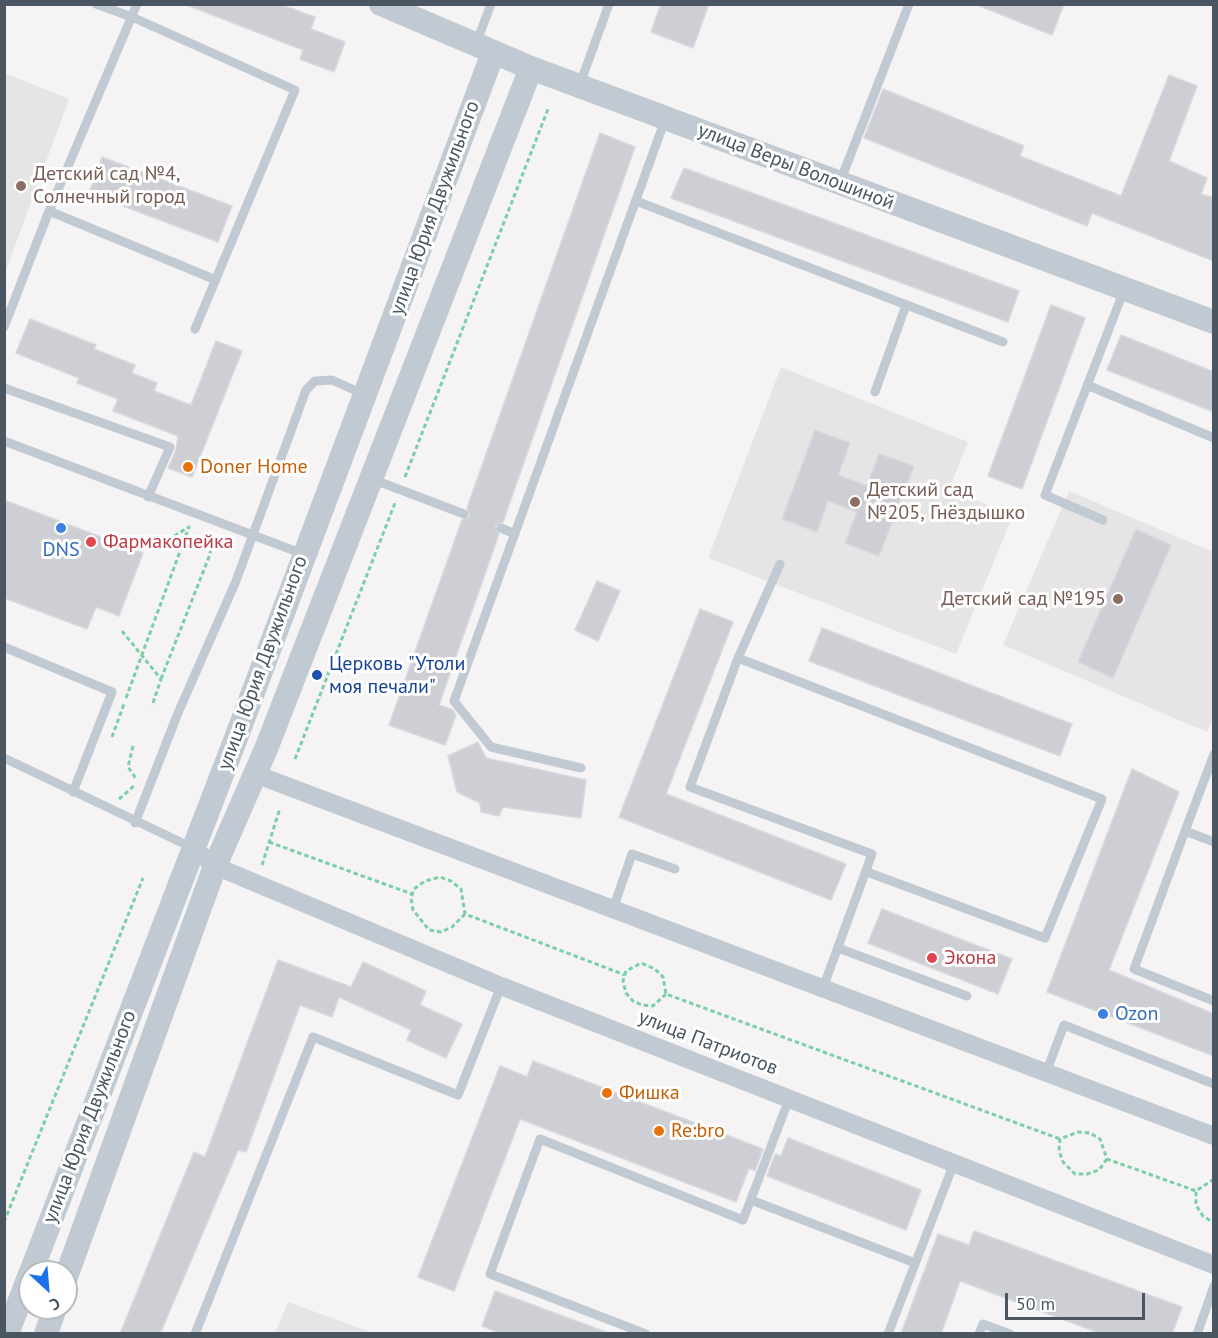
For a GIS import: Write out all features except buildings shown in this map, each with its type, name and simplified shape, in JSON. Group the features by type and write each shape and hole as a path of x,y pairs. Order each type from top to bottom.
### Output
{"street":[{"name":"улица Веры Волошиной","path":"381,4 484,50 531,68 1214,322"},
{"name":"улица Юрия Двужильного","path":"35,1260 395,317 484,50"},
{"name":"улица Юрия Двужильного","path":"72,1260 215,866 255,774 372,479 531,68"},
{"path":"395,317 429,332"},
{"path":"255,774 1214,1136"},
{"name":"улица Патриотов","path":"194,848 215,866 501,986 1214,1265"},
{"name":"улица Юрия Двужильного","path":"7,1334 18,1305"}],"lane":[{"path":"96,4 132,17 295,90 195,329"},
{"path":"4,327 49,211 137,4"},
{"path":"484,50 491,4"},
{"path":"579,86 609,4"},
{"path":"839,184 909,4"},
{"path":"581,768 491,747 454,702 666,118"},
{"path":"636,201 1003,342"},
{"path":"49,211 216,280"},
{"path":"1103,520 1045,495 1125,288"},
{"path":"875,392 906,305"},
{"path":"135,823 178,713 236,581 306,390 315,381 332,380 365,395"},
{"path":"1087,385 1214,438"},
{"path":"4,388 170,447 148,497"},
{"path":"4,441 303,554"},
{"path":"372,479 465,514"},
{"path":"501,528 515,534"},
{"path":"780,564 738,658 690,787 872,854 823,988"},
{"path":"4,647 112,692 73,792"},
{"path":"738,658 1102,799 1045,938 867,872"},
{"path":"1214,754 1134,969 1214,1001"},
{"path":"4,759 135,823 194,848"},
{"path":"1185,831 1214,842"},
{"path":"613,909 632,854 675,869"},
{"path":"838,948 967,996"},
{"path":"195,1334 313,1037 458,1095 501,986"},
{"path":"1046,1072 1064,1025 1214,1084"},
{"path":"646,1334 490,1274 540,1139 743,1220 789,1099"},
{"path":"888,1334 954,1163"},
{"path":"751,1200 915,1263"},
{"path":"1197,1334 1214,1286"},
{"path":"979,1334 983,1324 1010,1334"}],"path":[{"path":"295,759 548,110"},
{"path":"189,527 198,531"},
{"path":"151,550 189,527"},
{"path":"112,736 189,527"},
{"path":"152,706 216,537 207,534"},
{"path":"122,631 161,679"},
{"path":"117,800 129,793 138,780 128,767 134,746"},
{"path":"262,865 280,808"},
{"path":"269,842 412,894"},
{"path":"440,877 451,881 461,889 465,914 452,927 441,932 429,930 417,919 413,910 414,889 425,880 440,877"},
{"path":"4,1221 143,878"},
{"path":"465,914 625,975"},
{"path":"641,963 655,969 663,977 666,994 653,1006 642,1005 626,993 625,975 633,965 641,963"},
{"path":"666,994 1060,1138 1078,1132 1090,1133 1100,1139 1107,1160"},
{"path":"1060,1138 1059,1151 1063,1162 1075,1174 1087,1174 1099,1170 1107,1160"},
{"path":"1107,1160 1196,1191"},
{"path":"1196,1191 1214,1179"},
{"path":"1196,1191 1196,1205 1203,1216 1214,1223"}],"shaded area":[{"name":"Детский сад №4, Солнечный город","path":"5,73 69,99 5,273"},
{"name":"Детский сад №205, Гнёздышко","path":"781,367 968,442 949,489 1013,515 956,654 708,558"},
{"name":"Детский сад №195","path":"1069,491 1213,552 1214,716 1207,732 1003,645"},
{"path":"288,1302 373,1333 275,1333"}],"place":[{"name":"Детский сад №4, Солнечный город","path":"21,186"},
{"name":"Doner Home","path":"188,467"},
{"name":"Детский сад №205, Гнёздышко","path":"855,502"},
{"name":"DNS","path":"61,528"},
{"name":"Фармакопейка","path":"91,542"},
{"name":"Детский сад №195","path":"1118,599"},
{"name":"Церковь \"Утоли моя печали\"","path":"317,675"},
{"name":"Экона","path":"932,958"},
{"name":"Ozon","path":"1103,1014"},
{"name":"Фишка","path":"607,1093"},
{"name":"Re:bro","path":"659,1131"}]}
